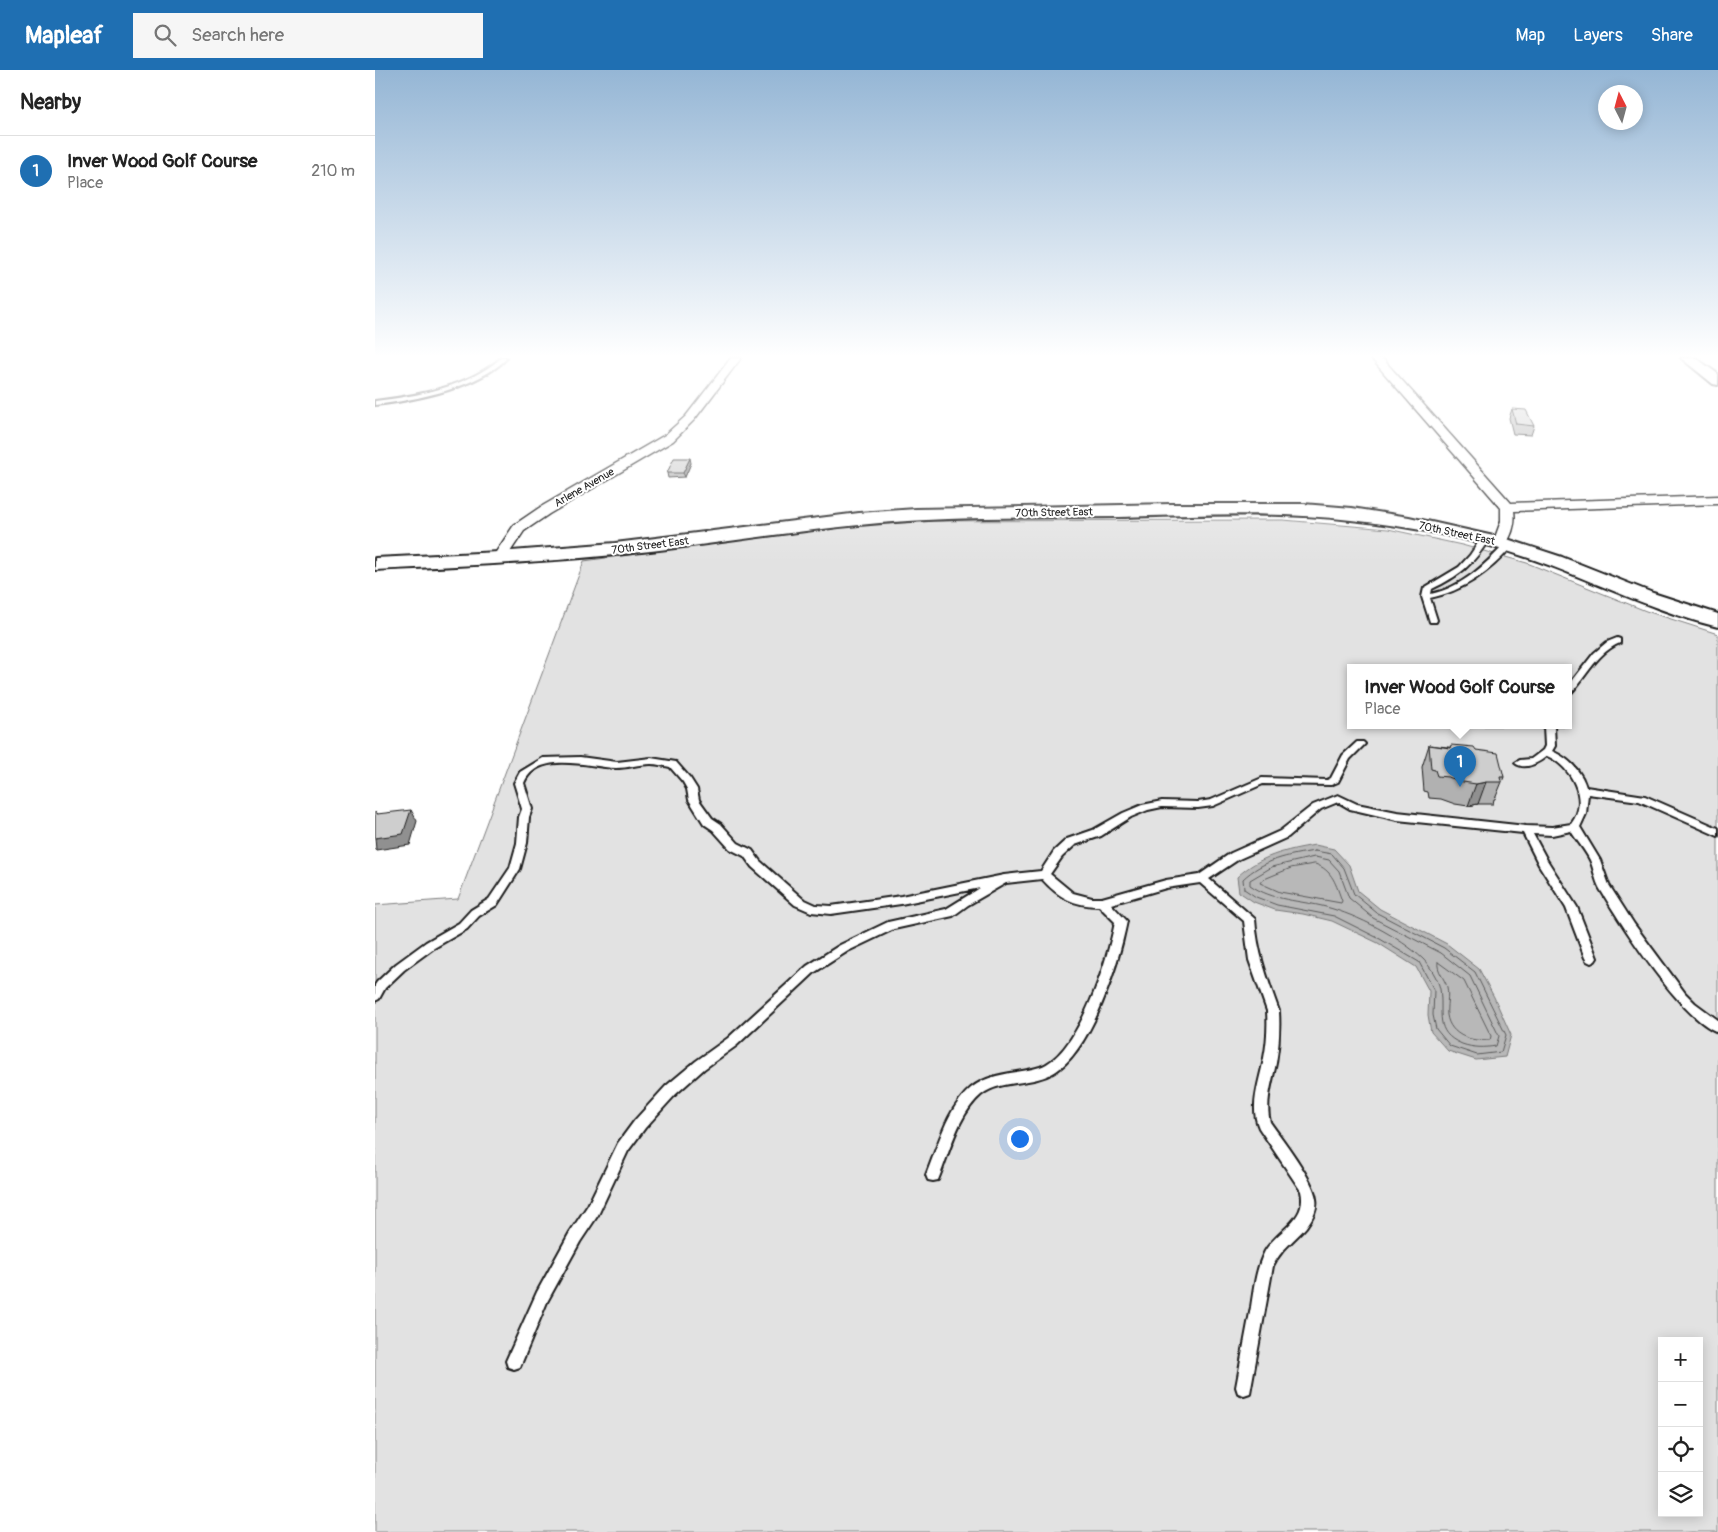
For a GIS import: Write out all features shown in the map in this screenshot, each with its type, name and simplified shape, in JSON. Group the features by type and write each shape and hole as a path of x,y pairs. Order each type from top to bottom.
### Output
{"main road":[{"name":"70th Street East","path":"375,564 499,558 615,549 859,519 973,513 1303,510 1352,514 1409,523 1498,542 1582,571 1662,602 1718,620"}],"street":[{"name":"Arlene Avenue","path":"499,558 519,528 543,511 669,438 681,426"},
{"path":"1438,426 1507,507 1510,515 1508,527 1498,542"},
{"path":"1507,507 1718,500"}],"lane":[{"path":"1427,597 1440,595 1468,583 1479,575 1498,542"},
{"path":"1433,620 1427,597 1428,588 1468,566 1498,542"},
{"path":"1572,686 1596,656 1611,642 1617,641"},
{"path":"1519,764 1533,762 1546,752 1550,746 1549,729"},
{"path":"1360,744 1346,757 1335,780 1334,789 1338,798 1347,805 1385,815 1526,830 1552,830 1574,826 1581,814 1584,798 1581,783 1573,770 1559,758 1546,752"},
{"path":"375,996 381,985 400,967 430,945 463,926 475,913 493,902 515,869 522,843 524,817 527,808 519,783 523,774 543,761 580,760 617,765 651,761 673,764 687,780 692,789 694,800 708,821 717,827 734,846 748,853 756,864 799,902 815,909 831,910 901,900 1003,879 1044,875"},
{"path":"1044,875 1058,854 1071,842 1097,833 1127,815 1146,807 1162,804 1198,805 1213,803 1262,781 1323,784 1335,780"},
{"path":"1582,790 1641,798 1718,832"},
{"path":"1044,875 1058,890 1071,898 1085,902 1102,902 1166,884 1202,879 1235,856 1284,834 1317,807 1338,798"},
{"path":"1574,826 1595,860 1604,886 1630,927 1681,996 1718,1027"},
{"path":"1526,830 1571,907 1591,958"},
{"path":"513,1361 542,1297 575,1237 593,1210 623,1147 640,1124 671,1090 700,1064 745,1031 811,969 864,938 892,925 949,913 1003,879"},
{"path":"1202,879 1249,919 1251,943 1273,1011 1274,1021 1269,1069 1261,1099 1261,1116 1268,1130 1307,1189 1310,1198 1309,1210 1306,1216 1281,1240 1268,1261 1244,1387"},
{"path":"933,1175 958,1117 965,1104 976,1091 992,1083 1048,1069 1065,1057 1079,1038 1097,1000 1120,927 1121,921 1102,902"}],"shaded area":[{"path":"1283,520 1388,529 1462,545 1527,563 1646,611 1718,634 1718,1532 375,1532 375,905 458,899 584,561 817,529 904,521"}],"water":[{"path":"1315,845 1334,849 1349,865 1358,891 1380,909 1447,944 1479,969 1511,1035 1505,1057 1476,1060 1448,1051 1431,1032 1428,1015 1429,991 1416,967 1378,943 1332,921 1275,910 1254,902 1239,892 1237,877 1254,864 1273,855"}],"building":[{"path":"674,458 690,458 683,473 667,473"},
{"path":"1429,745 1450,748 1451,745 1474,747 1476,750 1498,753 1504,777 1500,777 1501,782 1476,784 1437,776 1435,770 1431,769"},
{"path":"411,810 403,834 375,838 375,812 377,814"}],"place":[{"name":"Inver Wood Golf Course","path":"1460,787"}]}
